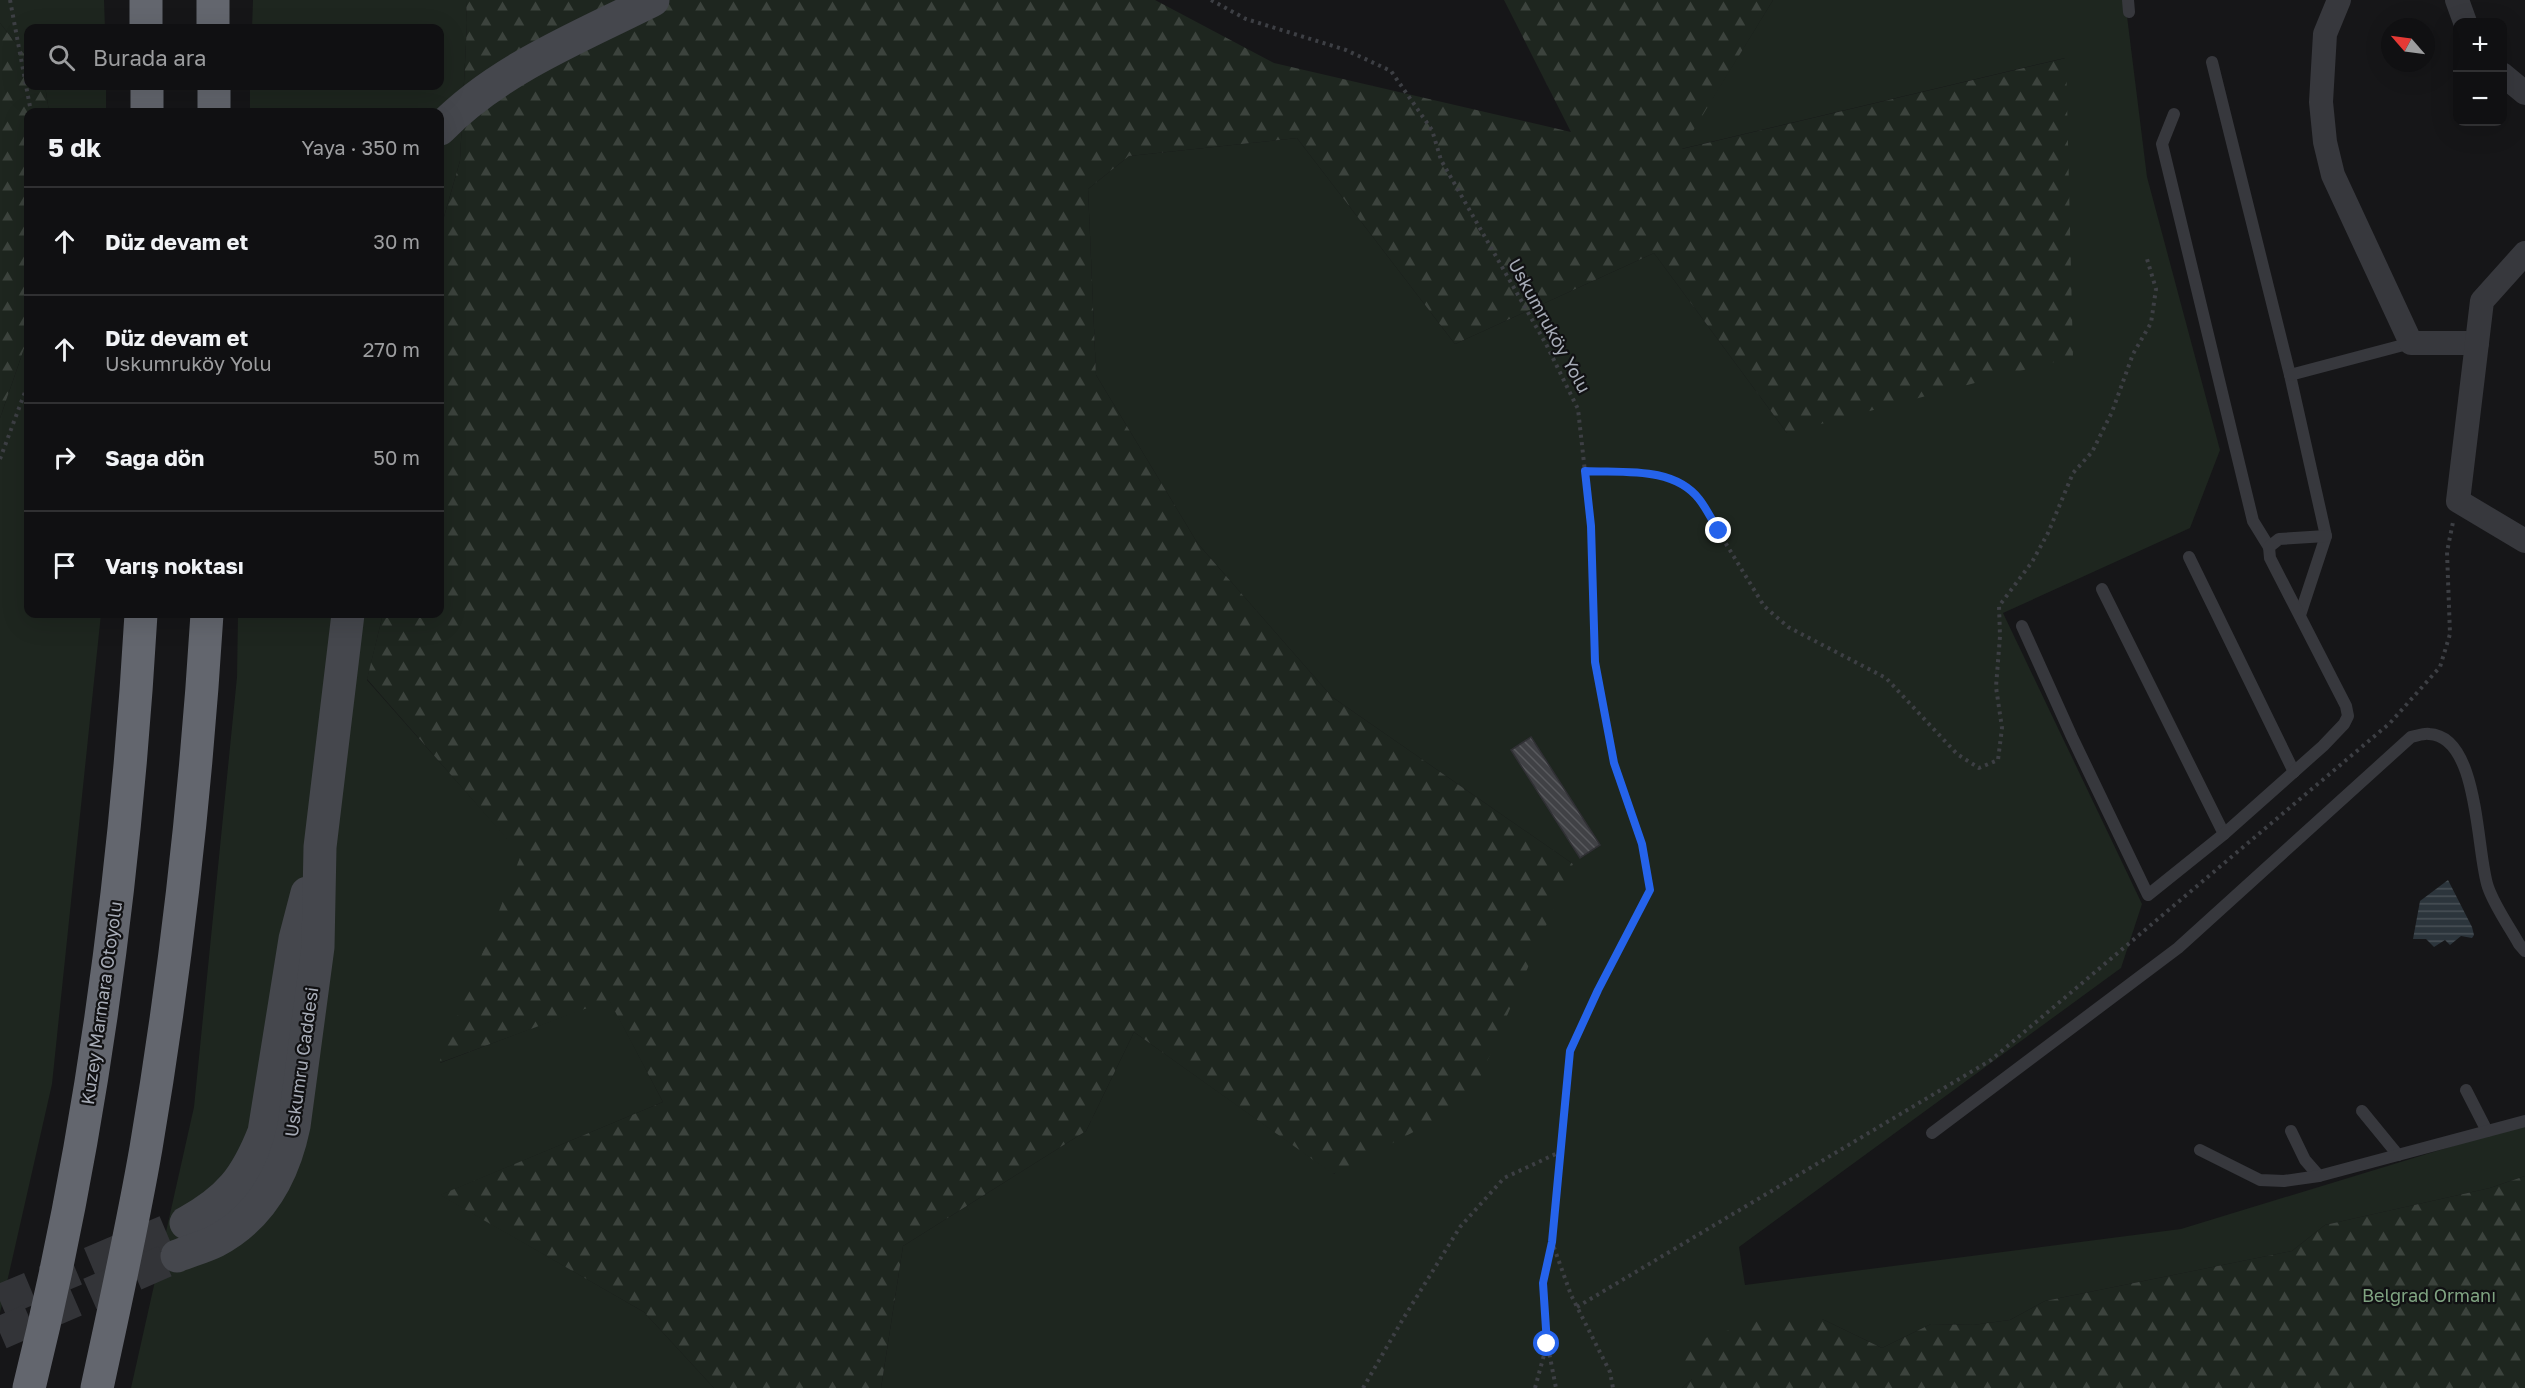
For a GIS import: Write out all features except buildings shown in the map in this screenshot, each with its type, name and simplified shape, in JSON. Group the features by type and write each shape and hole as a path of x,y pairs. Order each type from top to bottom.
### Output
{"highway":[{"path":"146,0 146,24"},
{"path":"213,0 213,24"},
{"path":"147,90 147,108"},
{"path":"214,90 214,108"},
{"name":"Kuzey Marmara Otoyolu","path":"29,1388 45,1325 73,1184 106,988 128,799 141,618"},
{"path":"97,1388 146,1151 169,1004 192,817 207,618"}],"main road":[{"path":"444,125 466,104 522,67 653,0"},
{"name":"Uskumru Caddesi","path":"177,1256 215,1242 238,1227 261,1204 279,1176 289,1151 318,947 320,848 348,618"},
{"name":"Uskumru Caddesi","path":"186,1223 213,1208 236,1185 254,1157 264,1132 295,939 320,848"}],"street":[{"path":"2339,0 2325,34 2321,102 2325,142 2333,175 2411,343 2477,343"},
{"path":"2457,0 2464,18"},
{"path":"2507,78 2525,93"},
{"path":"2525,253 2482,301 2458,501 2525,541"}],"lane":[{"path":"2212,62 2290,375 2326,536 2300,615"},
{"path":"2022,626 2072,737 2148,895 2294,772 2337,732 2348,716 2346,706 2270,558 2269,547 2253,521 2162,144 2174,114"},
{"path":"2290,375 2411,343"},
{"path":"2269,547 2279,538 2326,536"},
{"path":"2189,557 2294,772"},
{"path":"2102,589 2223,834"},
{"path":"1932,1133 2178,948 2411,737 2430,734 2448,741 2467,769 2477,808 2479,841 2488,888 2525,951"},
{"path":"2466,1090 2487,1131"},
{"path":"2362,1111 2398,1155"},
{"path":"2200,1150 2260,1180 2284,1181 2319,1176 2525,1121"},
{"path":"2291,1131 2305,1160 2319,1176"}],"path":[{"path":"10,0 24,75"},
{"name":"Uskumruköy Yolu","path":"1211,0 1246,19 1346,50 1391,71 1432,130 1441,160 1546,344 1578,409 1591,526 1595,662 1614,763 1642,844 1650,890 1598,990 1570,1051 1552,1242 1578,1307 1610,1372 1613,1388"},
{"path":"27,90 30,108"},
{"path":"1585,471 1653,473 1682,484 1698,498 1764,606 1788,627 1886,678 1956,754 1979,768 1998,760 2002,728 1996,687 2000,636 1999,606 2032,562 2048,533 2073,472 2092,452 2112,411 2133,354 2151,323 2156,289 2147,259"},
{"path":"0,459 24,395"},
{"path":"1578,1307 1991,1060 2390,723 2440,667 2450,634 2447,552 2458,501"},
{"path":"1363,1388 1460,1227 1504,1178 1561,1152"},
{"path":"1552,1242 1543,1283 1547,1344 1556,1388"},
{"path":"1535,1388 1547,1344"}],"green space":[{"path":"0,0 104,0 105,24 24,24 24,54 0,23"},
{"path":"253,0 466,0 467,23 460,161 444,217 444,108 250,108 250,90 444,90 444,24 252,24"},
{"path":"466,0 1155,0 1274,63 1571,132 1504,0 1773,0 1682,149 2066,58 2073,357 1787,433 1654,253 1455,344 1297,138 1129,156 1088,189 1096,375 1198,544 1332,697 1573,864 1469,1103 1333,1174 1134,1032 1086,1131 903,1246 881,1388 714,1388 644,1312 440,1195 663,1102 609,1000 439,1063 521,855 367,679 382,618 444,618 444,217 460,161 467,23"},
{"path":"1773,0 2125,0 2147,177 2220,450 2190,528 2003,613 2142,904 2121,968 1739,1247 1745,1285 2181,1229 2525,1124 2525,1176 2490,1188 2325,1225 2292,1251 2045,1301 2010,1320 1973,1325 1931,1324 1882,1348 1822,1319 1692,1379 1682,1388 881,1388 903,1246 1086,1131 1134,1032 1334,1174 1573,864 1332,697 1198,544 1096,375 1088,189 1129,156 1297,138 1455,344 1654,253 1787,433 2065,58 1681,149"},
{"path":"0,23 24,54 24,90 46,90 48,108 24,108 24,349 0,418"},
{"path":"46,90 106,90 106,108 48,108"},
{"path":"24,349 24,618 101,618 52,1084 0,1313 0,418"},
{"path":"238,618 382,618 367,680 522,855 440,1063 609,999 663,1102 441,1195 644,1312 714,1388 131,1388 194,1107 237,677"},
{"name":"Belgrad Ormanı","path":"2525,1176 2525,1388 1682,1388 1692,1379 1674,1364 1696,1341 1772,1316 1822,1319 1882,1348 1931,1324 1973,1325 2010,1320 2045,1301 2292,1251 2325,1225 2490,1188"}],"shaded area":[{"path":"2448,880 2474,935 2472,938 2461,936 2450,945 2445,940 2434,947 2426,939 2413,939 2420,901"}],"tunnel":[{"path":"0,1301 186,1223"},
{"path":"0,1333 177,1256"}],"route":[{"path":"1547,1344 1543,1283 1552,1242 1570,1051 1598,990 1650,890 1642,844 1614,763 1595,662 1591,526 1585,471 1653,473 1682,484 1698,498 1719,531"}]}
